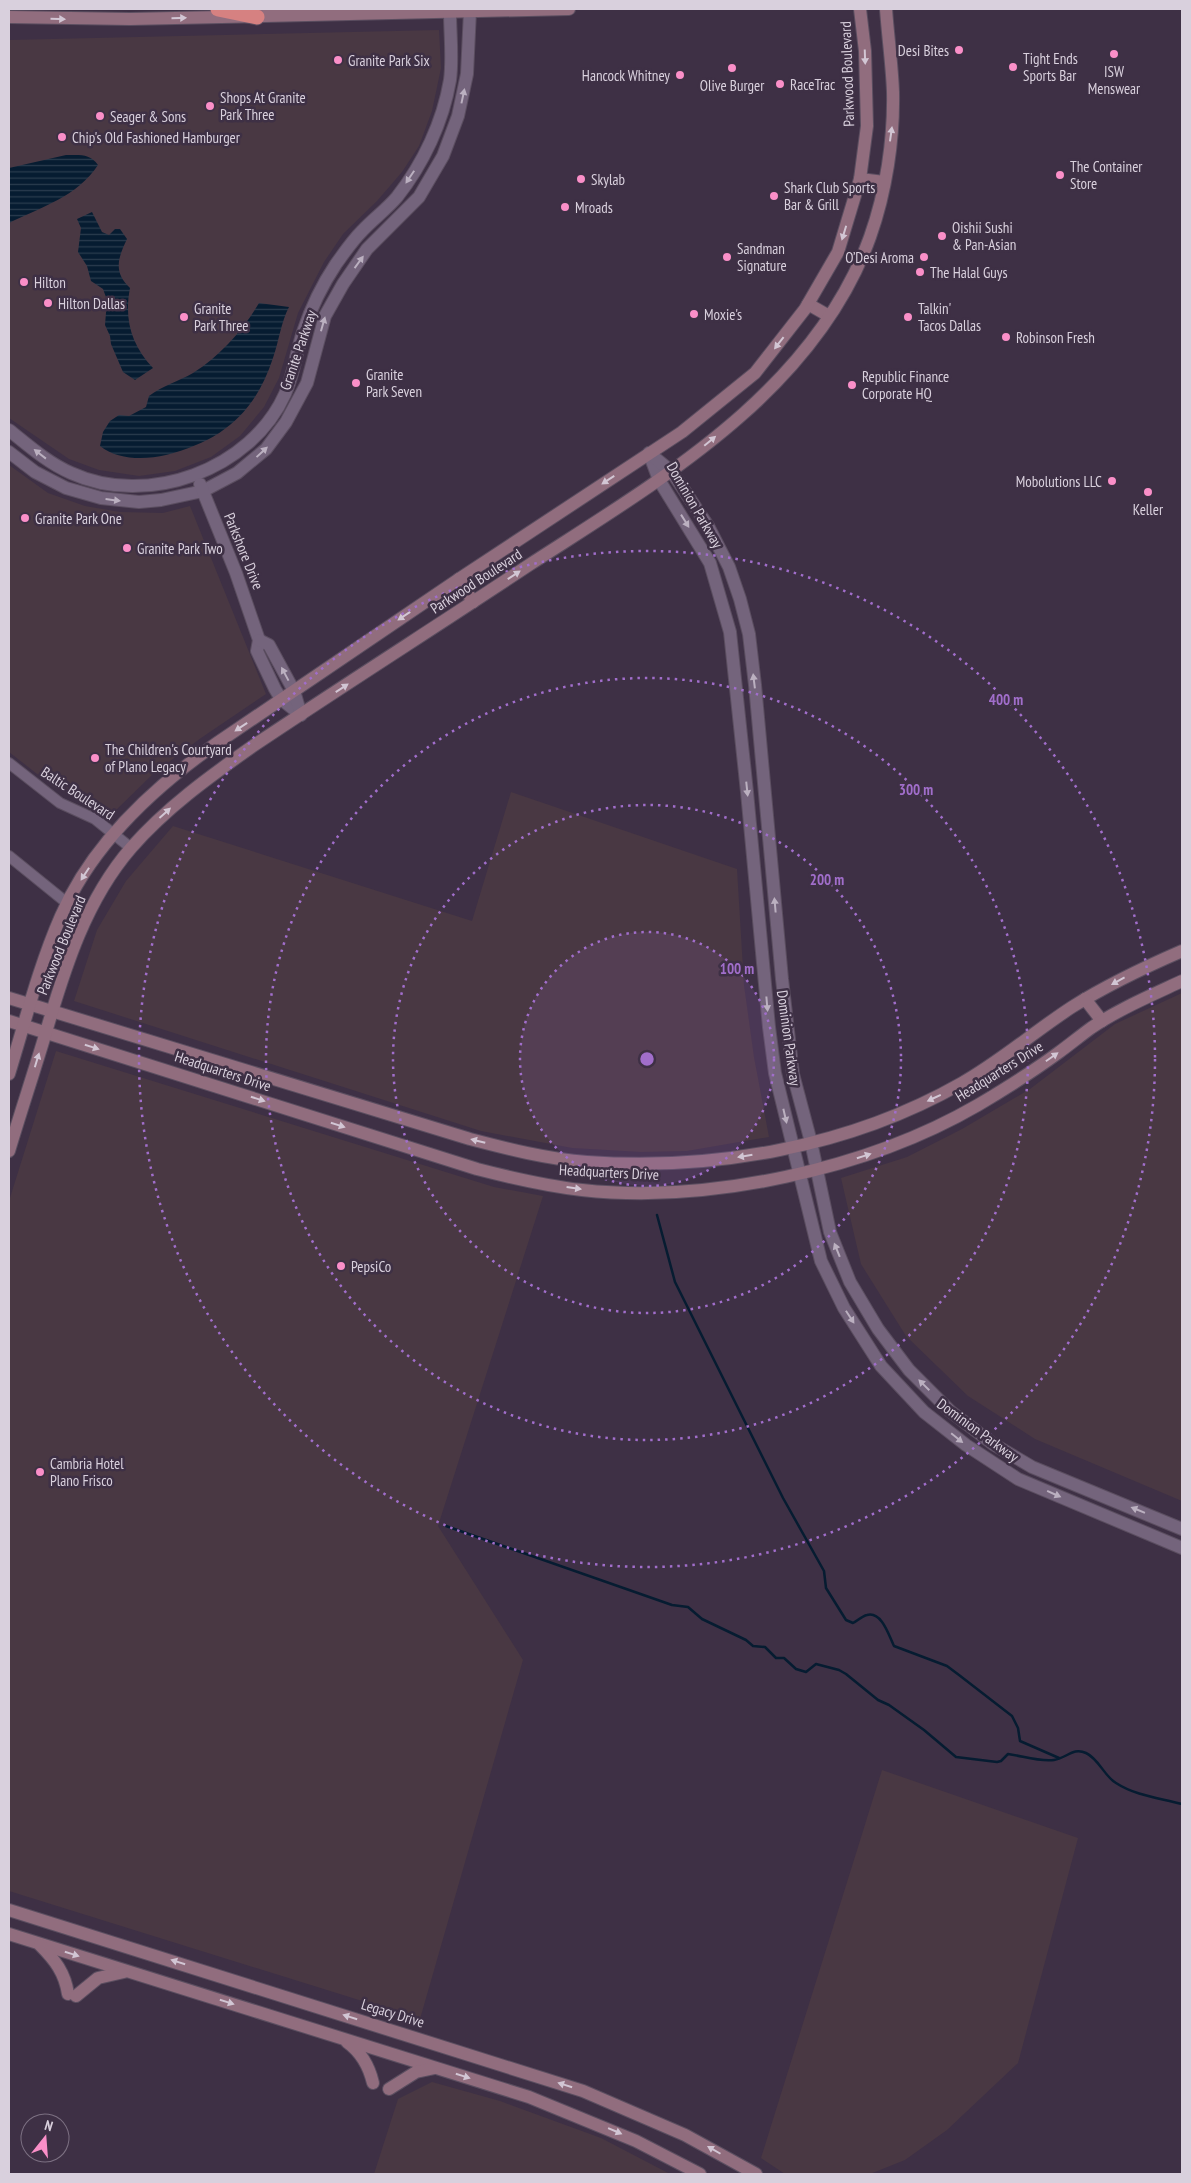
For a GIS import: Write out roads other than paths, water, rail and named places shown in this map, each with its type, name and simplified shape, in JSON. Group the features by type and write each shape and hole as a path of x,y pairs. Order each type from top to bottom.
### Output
{"highway":[{"path":"218,9 257,17"}],"main road":[{"path":"9,18 79,20 570,9"},
{"name":"Parkwood Boulevard","path":"9,1074 48,951 67,904 87,870 114,834 151,794 181,769 281,699 694,423 755,373 808,304 838,252 860,180 867,126 865,51 860,9"},
{"name":"Parkwood Boulevard","path":"9,1151 52,1011 84,923 101,891 131,848 154,824 203,782 301,715 672,472 754,404 810,344 844,294 870,237 884,182 892,121 892,84 886,9"},
{"path":"860,180 884,182"},
{"path":"808,304 829,316"},
{"path":"459,579 474,602"},
{"name":"Headquarters Drive","path":"9,998 470,1139 544,1156 585,1162 685,1162 731,1158 793,1147 855,1131 882,1121 945,1093 1086,1000 1151,964 1182,951"},
{"name":"Headquarters Drive","path":"9,1021 443,1158 526,1181 582,1190 673,1191 741,1184 817,1169 864,1156 944,1124 1012,1084 1102,1021 1182,980"},
{"path":"1086,1000 1102,1021"},
{"name":"Legacy Drive","path":"9,1910 583,2091 685,2135 756,2174"},
{"path":"9,1934 529,2097 587,2119 636,2141 700,2174"},
{"path":"38,1944 57,1963 72,1995 98,1978 129,1972"},
{"path":"343,2038 362,2057 370,2070 373,2083"},
{"path":"389,2089 416,2072 435,2068"}],"street":[{"name":"Granite Parkway","path":"9,452 35,472 66,488 101,498 138,502 160,500 203,491 237,473 266,449 286,422 307,383 325,316 332,302 367,250 418,197 443,156 458,116 467,74 470,11"},
{"name":"Granite Parkway","path":"9,430 44,458 72,474 104,483 136,487 198,475 229,458 248,444 263,429 285,396 294,369 302,333 319,294 336,264 361,232 397,197 418,165 434,135 445,104 450,79 450,12"},
{"path":"434,135 448,143"},
{"path":"319,294 332,302"},
{"name":"Dominion Parkway","path":"649,453 672,472 708,526 729,567 738,593 748,634 755,685 793,1074 811,1142 830,1232 850,1282 878,1329 909,1370 950,1411 993,1444 1032,1467 1182,1530"},
{"name":"Dominion Parkway","path":"649,453 658,480 708,558 730,632 775,1072 821,1261 844,1308 881,1366 924,1412 966,1446 1018,1479 1182,1548"},
{"path":"66,488 72,474"},
{"name":"Parkshore Drive","path":"198,475 236,573 259,640 257,651 281,699 301,715"},
{"path":"721,598 738,593"},
{"name":"Parkshore Drive","path":"259,640 269,645 294,691 301,715"},
{"name":"Baltic Boulevard","path":"9,763 60,803 95,819 131,848"},
{"path":"9,856 67,904"},
{"path":"762,956 780,954"},
{"path":"1074,1503 1080,1487"}],"water":[{"path":"66,155 88,157 98,165 80,185 69,193 9,223 9,168"},
{"path":"92,212 102,232 109,235 115,229 120,229 127,239 121,252 119,270 130,288 128,310 131,331 139,350 153,368 135,380 123,372 111,344 105,325 107,300 103,289 91,281 87,266 78,252 81,228 77,219"},
{"path":"259,303 289,307 266,377 257,394 234,422 204,442 158,457 132,458 107,451 100,446 103,432 110,421 119,415 129,416 146,407 149,396 159,389 193,373 212,359 238,333"}],"waterway":[{"path":"657,1215 675,1282 783,1498 824,1571 826,1588 846,1620 853,1623 863,1616 872,1615 877,1617 884,1625 894,1646 947,1666 1012,1716 1018,1728 1020,1741 1059,1758"},
{"path":"446,1526 672,1605 688,1607 702,1619 746,1640 753,1646 765,1647 776,1658 784,1658 796,1669 806,1672 816,1664 839,1670 878,1700 889,1705 924,1730 956,1757 997,1762 1001,1761 1008,1754 1037,1760 1054,1760 1081,1751 1091,1756 1112,1780 1124,1787 1140,1794 1182,1804"}],"place":[{"name":"Desi Bites","path":"959,50"},
{"name":"ISW Menswear","path":"1114,54"},
{"name":"Granite Park Six","path":"338,60"},
{"name":"Tight Ends Sports Bar","path":"1013,67"},
{"name":"Olive Burger","path":"732,68"},
{"name":"Hancock Whitney","path":"680,75"},
{"name":"RaceTrac","path":"780,84"},
{"name":"Shops At Granite Park Three","path":"210,106"},
{"name":"Seager & Sons","path":"100,116"},
{"name":"Chip's Old Fashioned Hamburger","path":"62,137"},
{"name":"The Container Store","path":"1060,175"},
{"name":"Skylab","path":"581,179"},
{"name":"Shark Club Sports Bar & Grill","path":"774,196"},
{"name":"Mroads","path":"565,207"},
{"name":"Oishii Sushi & Pan-Asian","path":"942,236"},
{"name":"Sandman Signature","path":"727,257"},
{"name":"O’Desi Aroma","path":"924,257"},
{"name":"The Halal Guys","path":"920,272"},
{"name":"Hilton","path":"24,282"},
{"name":"Hilton Dallas","path":"48,303"},
{"name":"Moxie's","path":"694,314"},
{"name":"Granite Park Three","path":"184,317"},
{"name":"Talkin' Tacos Dallas","path":"908,317"},
{"name":"Robinson Fresh","path":"1006,337"},
{"name":"Granite Park Seven","path":"356,383"},
{"name":"Republic Finance Corporate HQ","path":"852,385"},
{"name":"Mobolutions LLC","path":"1112,481"},
{"name":"Keller","path":"1148,492"},
{"name":"Granite Park One","path":"25,518"},
{"name":"Granite Park Two","path":"127,548"},
{"name":"The Children's Courtyard of Plano Legacy","path":"95,758"},
{"name":"PepsiCo","path":"341,1266"},
{"name":"Cambria Hotel Plano Frisco","path":"40,1472"}]}
